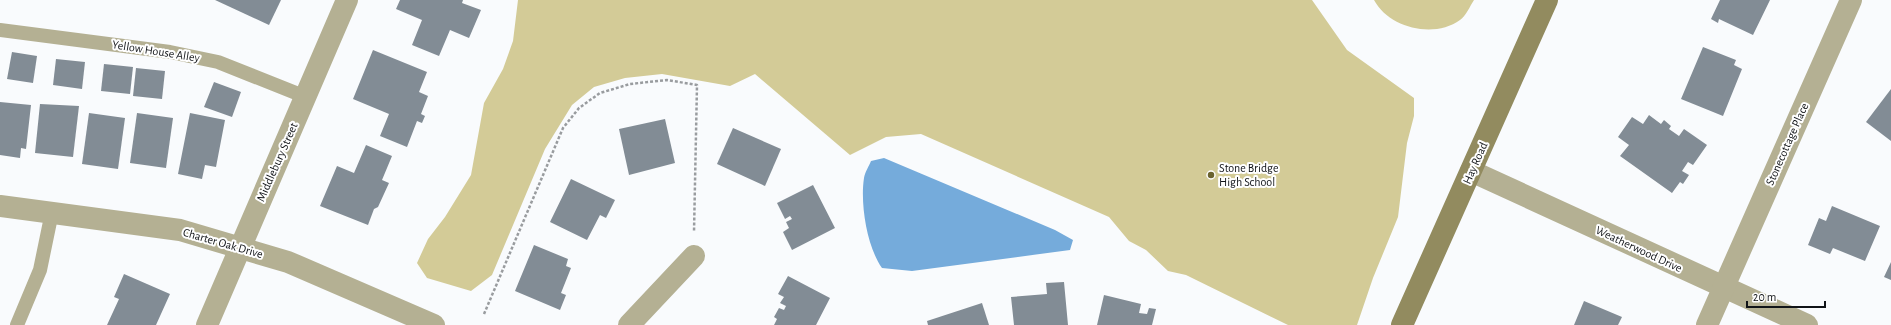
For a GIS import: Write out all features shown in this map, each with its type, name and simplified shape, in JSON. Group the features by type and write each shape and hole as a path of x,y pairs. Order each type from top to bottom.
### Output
{"street":[{"name":"Middlebury Street","path":"207,325 347,0"},
{"name":"Hay Road","path":"1402,325 1547,0"},
{"name":"Stonecottage Place","path":"1707,325 1851,0"},
{"name":"Weatherwood Drive","path":"1471,171 1723,288 1807,325"},
{"name":"Charter Oak Drive","path":"0,206 180,230 288,262 434,325"},
{"path":"629,325 694,256"}],"lane":[{"name":"Yellow House Alley","path":"0,30 170,52 211,60 249,72 306,96"},
{"path":"17,325 40,270 52,212"}],"path":[{"path":"484,314 563,128 579,108 600,93 630,84 667,80 697,85 694,256"}],"shaded area":[{"name":"Stone Bridge High School","path":"518,0 1312,0 1347,50 1414,98 1414,116 1407,143 1398,217 1373,278 1357,325 1288,325 1186,275 1168,271 1146,250 1129,241 1109,217 921,134 886,137 850,155 755,74 730,86 662,74 625,78 594,87 572,105 545,149 492,275 471,291 427,278 417,263 428,239 445,217 471,175 484,103 503,69 513,41"},
{"path":"1374,0 1474,0 1460,20 1449,26 1438,29 1425,29 1413,28 1390,18 1381,10"}],"water":[{"path":"884,158 1055,230 1073,240 1070,250 912,271 882,268 872,249 866,225 863,188 866,171 871,161"}],"building":[{"path":"215,0 281,0 269,25"},
{"path":"400,0 463,0 462,3 481,10 469,38 450,30 439,56 412,45 422,20 396,9"},
{"path":"1720,0 1770,0 1753,35 1719,19 1718,23 1711,19"},
{"path":"1703,47 1736,60 1734,65 1742,69 1723,116 1681,99"},
{"path":"373,50 427,72 419,92 428,96 421,114 425,116 422,123 417,121 407,147 380,136 389,114 353,99"},
{"path":"12,52 37,56 33,83 7,79"},
{"path":"56,59 85,62 82,89 53,85"},
{"path":"104,64 133,67 130,94 101,91"},
{"path":"136,68 165,71 162,99 133,96"},
{"path":"214,82 241,92 232,117 204,107"},
{"path":"1891,89 1891,141 1866,122"},
{"path":"0,102 31,105 26,149 21,148 20,158 0,155"},
{"path":"40,104 79,106 73,157 35,153"},
{"path":"89,113 125,118 118,169 82,164"},
{"path":"137,113 173,118 166,168 130,163"},
{"path":"190,113 225,120 216,167 205,165 202,179 178,174"},
{"path":"1649,115 1661,124 1664,120 1671,126 1669,129 1679,136 1684,129 1707,145 1693,165 1688,162 1682,171 1689,175 1683,184 1680,182 1672,193 1620,156 1629,145 1618,137 1632,117 1643,124"},
{"path":"665,119 675,163 629,175 619,129"},
{"path":"733,128 781,149 765,186 717,164"},
{"path":"366,145 392,156 382,180 389,183 378,207 374,209 368,225 320,206 337,166 354,173"},
{"path":"571,179 615,200 606,218 600,215 587,240 550,222"},
{"path":"813,185 835,228 792,250 783,232 789,228 786,222 792,219 790,216 785,219 777,203"},
{"path":"1832,206 1880,226 1865,261 1833,248 1830,254 1808,245 1819,218 1826,221"},
{"path":"534,245 568,259 566,266 571,268 561,293 566,295 560,310 515,291"},
{"path":"1891,262 1891,280 1884,277"},
{"path":"124,274 170,294 156,325 107,325 119,299 114,297"},
{"path":"788,276 830,298 816,325 774,325 777,319 774,317 779,308 784,310 786,306 780,303 784,297 778,294"},
{"path":"1064,282 1068,325 1014,325 1011,297 1047,294 1046,283"},
{"path":"1104,295 1141,304 1139,313 1147,314 1149,308 1156,309 1152,325 1097,325"},
{"path":"1584,301 1622,317 1618,325 1574,325"},
{"path":"982,303 989,325 928,325 927,321"}],"place":[{"name":"Stone Bridge High School","path":"1211,175"}]}
